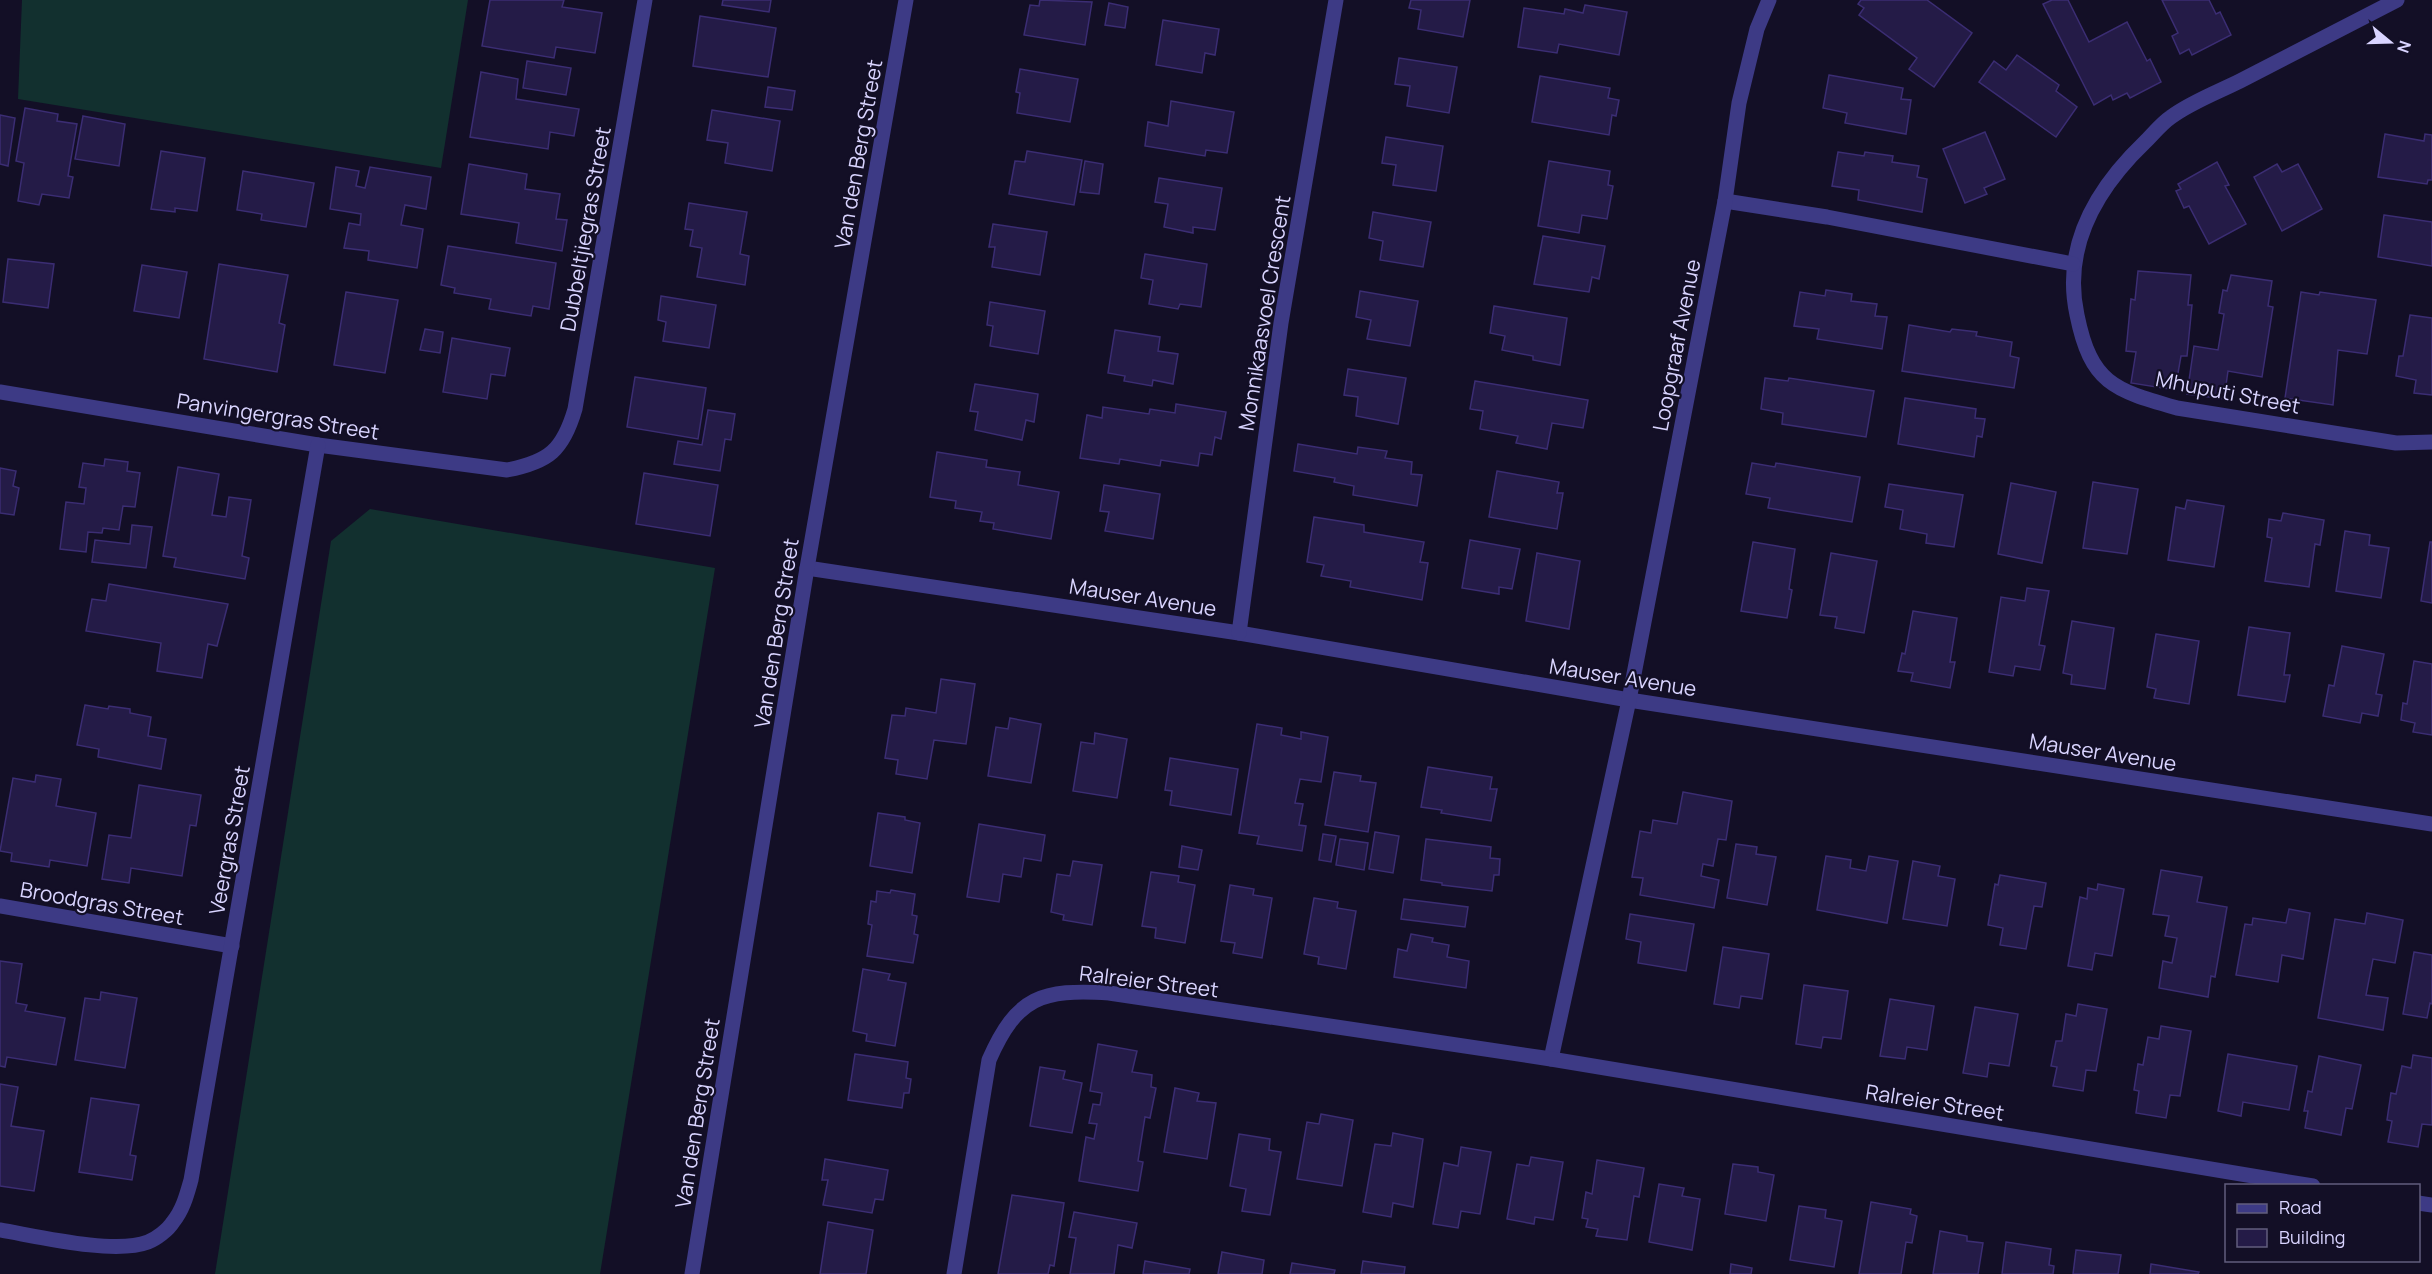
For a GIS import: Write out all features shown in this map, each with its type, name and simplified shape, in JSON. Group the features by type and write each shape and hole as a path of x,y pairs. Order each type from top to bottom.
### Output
{"street":[{"name":"Dubbeltjiegras Street","path":"548,457 570,426 575,409 645,0"},
{"name":"Van den Berg Street","path":"692,1274 807,568 906,0"},
{"name":"Monnikaasvoel Crescent","path":"1239,633 1281,323 1336,0"},
{"name":"Loopgraaf Avenue","path":"1629,700 1725,201 1739,103 1757,28 1769,0"},
{"name":"Mhuputi Street","path":"2397,0 2171,116 2125,162 2086,219 2073,264 2075,308 2083,345 2098,373 2120,389 2177,408 2396,442 2432,442"},
{"path":"1725,201 1827,217 2073,264"},
{"name":"Panvingergras Street","path":"0,392 318,445 507,470 548,457"},
{"name":"Veergras Street","path":"0,1230 97,1245 123,1246 147,1242 162,1233 173,1223 183,1205 191,1180 318,445"},
{"name":"Mauser Avenue","path":"807,568 1239,633 1629,700 2432,824"},
{"path":"1551,1059 1629,700"},
{"name":"Broodgras Street","path":"0,906 232,946"},
{"name":"Ralreier Street","path":"954,1274 988,1060 999,1036 1012,1017 1029,1003 1049,995 1077,991 1109,993 1551,1059 2307,1184"}],"green space":[{"path":"22,0 468,0 441,168 18,99"},
{"path":"370,509 715,568 600,1274 215,1274 331,541"}],"building":[{"path":"490,0 564,0 562,7 602,13 595,53 556,47 554,58 482,46"},
{"path":"723,0 771,0 769,12 722,5"},
{"path":"1040,0 1092,2 1085,45 1024,35 1030,5 1039,6"},
{"path":"1411,0 1470,0 1463,37 1418,29 1421,10 1409,8"},
{"path":"1861,0 1927,0 1972,33 1934,87 1909,69 1917,58 1859,15 1864,8 1858,4"},
{"path":"2052,0 2068,0 2089,42 2127,22 2147,61 2150,59 2161,82 2130,98 2127,93 2113,100 2111,95 2094,105 2043,4"},
{"path":"2162,0 2209,0 2216,14 2220,12 2231,35 2192,55 2189,49 2180,54 2172,36 2178,33"},
{"path":"1109,3 1128,7 1125,28 1105,25"},
{"path":"1585,5 1627,12 1619,55 1559,44 1557,53 1518,47 1524,8 1564,14 1565,9 1583,13"},
{"path":"700,16 776,28 768,77 693,66"},
{"path":"1163,20 1219,29 1215,55 1205,53 1202,73 1156,65"},
{"path":"2017,55 2059,85 2056,91 2077,107 2056,137 1979,82 1994,61 2006,70"},
{"path":"1399,58 1457,67 1449,113 1407,106 1410,86 1395,84"},
{"path":"527,61 571,68 566,95 523,88"},
{"path":"1020,69 1078,79 1070,122 1017,113 1020,93 1016,92"},
{"path":"481,72 518,79 516,99 579,109 574,136 550,132 548,149 470,137"},
{"path":"1829,75 1903,88 1901,99 1911,100 1906,134 1845,123 1847,113 1823,108"},
{"path":"1540,76 1610,88 1608,98 1619,100 1616,116 1612,115 1609,135 1532,122"},
{"path":"768,87 795,91 792,110 765,107"},
{"path":"1171,101 1234,112 1227,153 1206,150 1205,156 1145,146 1148,122 1168,126"},
{"path":"25,108 58,114 57,121 77,124 68,176 73,177 69,198 42,194 39,205 18,201 24,163 16,161"},
{"path":"712,110 780,121 772,171 725,163 728,143 707,140"},
{"path":"0,115 15,118 8,166 0,164"},
{"path":"83,116 125,124 119,166 75,159"},
{"path":"1985,132 2005,179 1984,188 1987,194 1965,203 1943,149"},
{"path":"2385,134 2424,141 2425,134 2432,135 2432,180 2428,180 2427,184 2378,177"},
{"path":"1386,137 1443,146 1436,191 1393,185 1396,165 1382,163"},
{"path":"161,151 205,158 197,211 175,208 175,212 151,209"},
{"path":"1027,151 1082,160 1074,205 1009,194 1015,161 1025,162"},
{"path":"1838,152 1864,156 1865,152 1893,156 1892,162 1919,166 1917,177 1927,179 1922,212 1858,200 1859,190 1832,186"},
{"path":"1085,161 1103,164 1099,194 1080,192"},
{"path":"1549,161 1610,171 1608,185 1613,186 1607,219 1582,215 1579,233 1538,226"},
{"path":"2217,162 2229,185 2225,186 2246,224 2209,244 2189,206 2184,208 2176,191 2181,189 2178,184"},
{"path":"469,164 527,174 525,189 560,194 556,219 567,220 562,251 516,243 519,223 461,214"},
{"path":"2277,164 2282,172 2298,164 2322,209 2282,231 2254,177"},
{"path":"336,167 359,171 356,186 365,188 370,167 431,177 426,209 405,205 401,225 423,229 417,268 368,260 369,251 344,248 349,223 360,225 361,214 330,209"},
{"path":"243,171 314,183 306,227 261,220 262,214 237,210"},
{"path":"1159,178 1222,188 1215,230 1193,227 1193,233 1164,227 1168,204 1155,202"},
{"path":"689,203 747,212 740,254 749,256 745,285 697,277 702,248 690,246 693,230 685,229"},
{"path":"1373,212 1431,222 1423,267 1380,260 1383,241 1369,238"},
{"path":"2384,215 2432,222 2432,266 2378,257"},
{"path":"993,224 1047,232 1040,275 992,267 995,247 989,247"},
{"path":"1543,236 1605,246 1599,279 1592,277 1589,292 1534,284"},
{"path":"448,246 556,263 549,309 533,306 531,316 489,309 491,299 454,293 455,288 441,285"},
{"path":"1145,254 1207,264 1201,307 1180,304 1178,309 1149,304 1153,280 1141,278"},
{"path":"8,259 54,264 48,308 3,302"},
{"path":"219,264 288,275 279,323 285,325 277,372 204,359"},
{"path":"142,265 187,272 179,318 134,311"},
{"path":"2138,271 2191,275 2188,305 2192,305 2187,356 2181,356 2175,390 2131,383 2136,352 2126,351 2131,299 2135,300"},
{"path":"2231,275 2272,281 2268,306 2273,307 2262,377 2228,371 2224,399 2187,394 2194,346 2218,350 2224,314 2219,313 2223,290 2227,291"},
{"path":"1826,290 1852,294 1851,301 1877,304 1875,316 1887,317 1882,349 1817,339 1819,329 1794,326 1800,292 1825,296"},
{"path":"1360,291 1418,301 1410,346 1367,339 1371,320 1356,317"},
{"path":"346,292 398,300 385,373 334,365"},
{"path":"2301,292 2319,295 2320,292 2376,300 2367,354 2338,350 2333,405 2285,398"},
{"path":"661,296 716,305 709,348 663,341 666,322 658,320"},
{"path":"990,302 1045,311 1038,354 990,346 993,326 987,325"},
{"path":"1494,306 1567,318 1560,365 1533,360 1533,356 1502,350 1505,336 1490,333"},
{"path":"2410,315 2432,318 2432,395 2414,393 2416,380 2396,376 2399,356 2403,356"},
{"path":"1909,325 1950,332 1952,329 1977,332 1976,336 2012,342 2010,356 2019,358 2014,388 1902,371"},
{"path":"425,329 443,332 440,353 420,350"},
{"path":"1115,330 1160,337 1158,351 1178,354 1173,384 1153,380 1152,386 1124,381 1125,376 1108,373"},
{"path":"452,338 510,348 505,376 491,374 487,399 443,392"},
{"path":"1348,369 1406,378 1398,424 1356,416 1358,397 1344,395"},
{"path":"635,377 706,388 698,439 627,427"},
{"path":"1765,378 1788,381 1789,378 1874,391 1866,437 1782,424 1783,413 1761,409"},
{"path":"1475,381 1588,400 1583,428 1552,423 1547,449 1516,443 1518,436 1480,429 1483,411 1470,409"},
{"path":"975,384 1038,394 1034,422 1026,420 1022,440 975,430 978,412 970,411"},
{"path":"1905,398 1976,409 1975,418 1985,419 1982,437 1977,436 1974,457 1898,444"},
{"path":"1176,404 1226,412 1221,439 1215,437 1212,455 1200,453 1198,466 1161,460 1160,466 1120,459 1119,464 1080,458 1087,415 1102,418 1103,407 1149,414 1150,409 1175,413"},
{"path":"708,410 735,414 731,440 725,439 720,471 674,464 678,441 702,445"},
{"path":"1298,444 1357,454 1358,447 1387,451 1385,458 1412,462 1411,474 1422,475 1417,506 1353,495 1354,486 1334,482 1335,478 1294,471"},
{"path":"937,452 987,460 986,467 1020,472 1018,485 1059,492 1051,539 993,529 994,523 980,521 982,512 955,508 956,501 930,497"},
{"path":"105,459 128,462 127,471 140,473 135,507 123,506 119,530 103,528 102,533 88,532 86,552 60,549 66,502 84,504 86,488 79,487 83,463 104,466"},
{"path":"1752,463 1775,467 1776,463 1860,477 1852,522 1768,508 1770,498 1746,494"},
{"path":"178,467 219,474 212,515 226,517 229,497 251,500 242,556 249,558 245,579 174,567 176,558 163,556"},
{"path":"0,468 16,471 13,486 19,488 14,515 0,513"},
{"path":"1497,471 1559,482 1557,493 1563,493 1557,529 1489,517"},
{"path":"644,473 718,485 710,536 636,524"},
{"path":"2093,482 2138,489 2127,554 2083,548"},
{"path":"2011,483 2056,492 2042,563 1998,554"},
{"path":"1889,484 1963,495 1954,547 1926,543 1927,534 1900,529 1903,510 1885,507"},
{"path":"1104,485 1160,494 1153,539 1105,531 1109,512 1100,511"},
{"path":"2187,500 2224,506 2214,567 2168,560 2176,507 2185,509"},
{"path":"2283,513 2324,520 2320,545 2315,544 2309,587 2265,581 2272,538 2267,537 2269,519 2281,521"},
{"path":"1314,517 1364,525 1364,532 1424,542 1420,562 1428,563 1422,600 1350,587 1351,581 1321,576 1324,565 1307,562"},
{"path":"132,525 152,527 146,568 92,562 95,540 130,544"},
{"path":"2345,531 2370,535 2369,545 2389,548 2381,598 2336,591"},
{"path":"1470,540 1520,549 1512,589 1499,587 1499,594 1462,588"},
{"path":"1753,542 1795,549 1787,618 1741,611"},
{"path":"2430,542 2432,542 2432,603 2421,601"},
{"path":"1537,553 1580,561 1569,629 1526,621"},
{"path":"1831,553 1877,561 1864,633 1835,628 1837,617 1820,615"},
{"path":"109,584 228,604 217,646 208,644 202,678 157,671 161,643 86,631 92,599 106,601"},
{"path":"2027,588 2049,591 2039,645 2045,646 2040,670 2015,666 2013,676 1989,672 2001,597 2025,601"},
{"path":"1913,611 1957,618 1950,662 1955,662 1950,688 1911,681 1913,673 1898,671 1902,653 1905,654"},
{"path":"2072,621 2114,628 2105,689 2071,684 2072,675 2063,673"},
{"path":"2249,627 2290,633 2284,675 2290,675 2285,702 2238,695"},
{"path":"2156,634 2199,641 2189,704 2154,698 2156,689 2147,687"},
{"path":"2342,646 2384,654 2376,694 2382,695 2378,716 2362,713 2360,723 2323,716 2329,685 2334,686"},
{"path":"2414,661 2432,664 2432,735 2413,732 2415,723 2401,720 2403,703 2407,704"},
{"path":"941,679 975,684 966,744 934,740 927,779 896,774 898,760 885,758 892,715 905,716 906,708 936,713"},
{"path":"85,705 108,709 109,706 130,709 130,713 151,717 148,736 166,739 161,769 98,757 99,749 77,745"},
{"path":"1010,718 1041,724 1031,783 988,776 996,727 1008,729"},
{"path":"1257,724 1282,728 1281,735 1301,739 1301,732 1328,737 1321,782 1300,779 1295,803 1303,804 1299,825 1306,826 1302,851 1257,844 1259,836 1239,833"},
{"path":"1095,733 1127,739 1117,798 1073,791 1081,742 1094,744"},
{"path":"1170,758 1238,769 1231,815 1170,805 1172,791 1165,790"},
{"path":"1428,767 1492,777 1490,789 1497,789 1491,821 1441,813 1442,810 1421,807"},
{"path":"1334,772 1361,776 1360,781 1376,783 1368,832 1325,825"},
{"path":"36,775 61,779 56,806 96,813 87,866 50,860 49,867 11,861 12,853 0,851 13,778 35,782"},
{"path":"139,785 201,795 196,826 190,825 182,876 131,868 129,883 102,879 109,835 131,838"},
{"path":"1683,792 1732,801 1726,840 1718,839 1713,866 1703,864 1701,876 1719,880 1714,908 1640,895 1643,878 1632,877 1640,831 1651,833 1653,820 1677,824"},
{"path":"878,813 905,817 905,820 920,823 912,873 870,866"},
{"path":"979,824 1045,835 1041,861 1024,858 1021,877 1003,874 999,902 967,897"},
{"path":"1375,832 1399,836 1393,873 1369,869"},
{"path":"1323,834 1336,836 1331,862 1319,860"},
{"path":"1340,839 1368,843 1364,870 1336,865"},
{"path":"1426,839 1491,847 1490,858 1500,859 1499,875 1494,875 1492,891 1421,880"},
{"path":"1736,844 1757,847 1756,854 1776,857 1767,905 1727,898"},
{"path":"1182,846 1202,850 1198,870 1179,867"},
{"path":"1826,856 1851,860 1850,868 1866,871 1869,856 1898,861 1887,923 1817,910"},
{"path":"1073,861 1102,865 1092,925 1063,920 1064,915 1051,912 1057,874 1070,876"},
{"path":"1913,861 1940,866 1938,876 1955,879 1947,926 1903,919"},
{"path":"2161,870 2202,877 2197,902 2227,907 2215,977 2211,976 2208,997 2159,988 2163,961 2172,963 2177,938 2165,936 2169,916 2153,914"},
{"path":"1151,872 1179,876 1178,882 1195,885 1185,943 1155,938 1156,928 1142,926"},
{"path":"2000,875 2046,883 2042,907 2034,906 2026,949 2000,945 2003,928 1988,925 1995,884 1998,885"},
{"path":"2098,884 2124,889 2112,956 2095,953 2092,970 2068,966 2080,897 2087,899 2088,888 2097,890"},
{"path":"1230,885 1254,889 1253,895 1272,898 1262,958 1233,953 1235,943 1221,941"},
{"path":"891,890 915,894 912,915 917,916 914,934 918,935 913,963 867,956 872,925 868,924 871,901 876,902 877,891 890,893"},
{"path":"1314,898 1338,902 1337,908 1356,911 1346,969 1318,964 1319,957 1304,954"},
{"path":"1404,899 1468,907 1465,927 1401,919"},
{"path":"2289,909 2310,913 2303,959 2282,955 2278,982 2236,975 2245,924 2252,925 2253,918 2286,923"},
{"path":"2367,913 2403,920 2395,963 2373,959 2366,995 2388,998 2383,1030 2318,1018 2335,919 2365,924"},
{"path":"1630,914 1694,924 1686,971 1638,963 1641,942 1626,939"},
{"path":"1411,934 1433,938 1432,942 1449,945 1447,957 1469,961 1466,988 1394,977 1398,949 1407,951"},
{"path":"1723,947 1769,954 1762,999 1741,996 1739,1008 1714,1004"},
{"path":"2414,952 2432,955 2432,1004 2430,1003 2427,1018 2403,1014"},
{"path":"0,961 22,964 16,1003 27,1005 25,1011 65,1018 56,1065 7,1057 5,1067 0,1066"},
{"path":"863,969 890,974 888,980 906,983 895,1046 866,1041 867,1034 853,1031"},
{"path":"1804,985 1848,991 1841,1039 1823,1037 1821,1048 1796,1044"},
{"path":"101,992 137,998 125,1068 75,1060 85,998 100,1000"},
{"path":"1890,999 1934,1006 1927,1050 1907,1047 1905,1059 1880,1056"},
{"path":"2078,1004 2107,1009 2096,1071 2086,1070 2083,1091 2053,1086 2057,1067 2051,1066 2056,1041 2062,1041 2066,1014 2076,1016"},
{"path":"1975,1007 2018,1014 2009,1066 1989,1063 1987,1077 1963,1073"},
{"path":"2161,1026 2191,1031 2180,1096 2170,1095 2166,1118 2136,1113 2139,1091 2134,1090 2138,1064 2143,1065 2148,1037 2159,1039"},
{"path":"1098,1044 1137,1051 1132,1072 1152,1075 1151,1087 1156,1088 1150,1118 1145,1117 1138,1161 1143,1162 1138,1191 1079,1181 1086,1137 1094,1139 1097,1124 1089,1123 1093,1104 1100,1105 1102,1093 1090,1091"},
{"path":"855,1054 908,1062 906,1078 911,1079 909,1093 904,1093 902,1108 848,1100"},
{"path":"2228,1054 2297,1066 2289,1110 2243,1102 2241,1116 2218,1111"},
{"path":"2413,1055 2432,1058 2432,1125 2422,1124 2418,1147 2388,1142 2392,1121 2387,1120 2391,1093 2396,1094 2402,1066 2411,1068"},
{"path":"2319,1056 2361,1065 2352,1109 2346,1108 2341,1135 2305,1128 2308,1111 2304,1111 2308,1091 2312,1092"},
{"path":"1040,1067 1065,1071 1063,1079 1082,1083 1072,1133 1030,1126"},
{"path":"0,1084 18,1087 11,1126 44,1131 34,1191 0,1186"},
{"path":"1175,1088 1199,1093 1197,1101 1216,1103 1207,1159 1164,1152"},
{"path":"91,1098 139,1105 130,1155 136,1156 132,1180 79,1172"},
{"path":"1321,1114 1353,1120 1342,1186 1297,1179 1307,1122 1319,1124"},
{"path":"1393,1133 1423,1139 1413,1207 1393,1203 1391,1217 1363,1212 1375,1144 1391,1146"},
{"path":"1239,1134 1270,1139 1269,1150 1281,1152 1270,1215 1242,1211 1246,1189 1230,1186"},
{"path":"1461,1147 1491,1152 1480,1214 1461,1211 1458,1228 1433,1224 1444,1163 1458,1166"},
{"path":"1531,1157 1563,1162 1553,1220 1535,1217 1534,1224 1507,1219 1517,1164 1529,1166"},
{"path":"825,1159 888,1170 883,1200 875,1199 872,1213 823,1205 828,1180 822,1180"},
{"path":"1597,1160 1644,1168 1639,1197 1634,1196 1627,1240 1596,1236 1598,1229 1586,1227 1588,1219 1582,1218 1586,1192 1592,1194"},
{"path":"1733,1164 1758,1167 1758,1172 1774,1175 1766,1221 1725,1214"},
{"path":"1659,1184 1684,1188 1682,1196 1700,1199 1692,1250 1649,1242"},
{"path":"1012,1195 1064,1203 1054,1266 1050,1265 1048,1274 998,1274"},
{"path":"1871,1202 1911,1209 1910,1214 1917,1216 1912,1243 1906,1242 1901,1274 1859,1274"},
{"path":"1799,1206 1826,1210 1825,1218 1842,1221 1834,1267 1790,1260"},
{"path":"1074,1212 1137,1223 1132,1248 1118,1245 1114,1274 1070,1274 1076,1238 1069,1237"},
{"path":"828,1222 873,1230 866,1274 820,1274"},
{"path":"1940,1231 1967,1236 1967,1241 1983,1243 1978,1274 1933,1274"},
{"path":"2006,1242 2051,1249 2049,1265 2054,1266 2053,1274 2002,1274"},
{"path":"2076,1250 2121,1255 2118,1274 2073,1274"},
{"path":"1222,1252 1264,1260 1262,1274 1218,1274"},
{"path":"1145,1261 1190,1269 1189,1274 1143,1274"},
{"path":"1363,1261 1405,1267 1404,1274 1361,1274"},
{"path":"1292,1263 1335,1270 1334,1274 1290,1274"},
{"path":"1731,1264 1752,1268 1751,1274 1730,1274"},
{"path":"2151,1264 2199,1272 2198,1274 2150,1274"}]}
